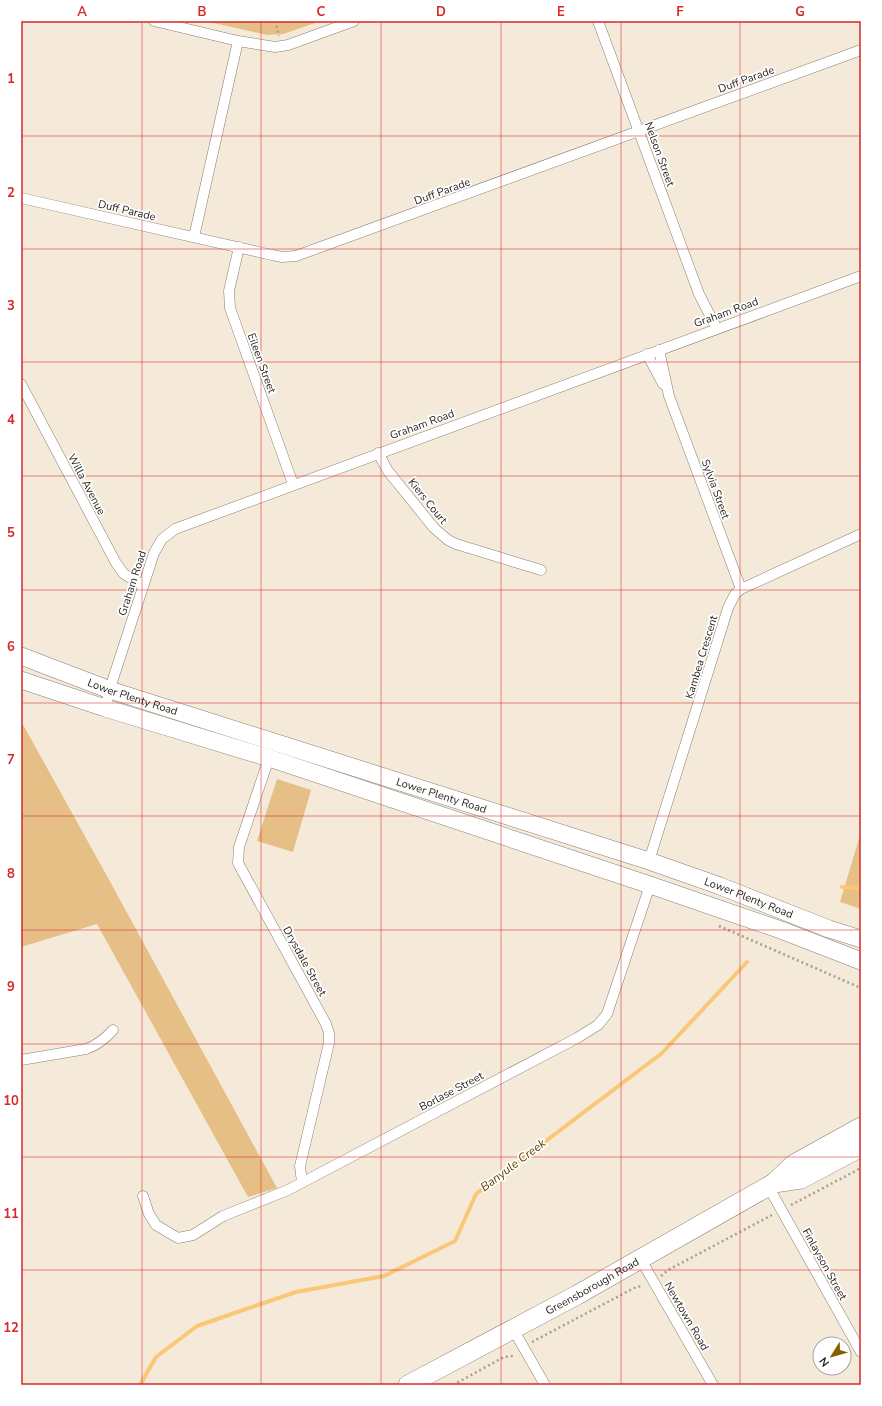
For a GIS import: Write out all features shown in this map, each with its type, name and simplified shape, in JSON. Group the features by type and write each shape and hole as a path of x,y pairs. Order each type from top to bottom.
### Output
{"highway":[{"name":"Greensborough Road","path":"408,1385 577,1295 771,1185 794,1164 861,1127"},
{"name":"Greensborough Road","path":"771,1185 800,1179 861,1147"}],"main road":[{"name":"Lower Plenty Road","path":"21,656 110,690 649,861 720,886 829,929 861,939"},
{"name":"Lower Plenty Road","path":"21,680 105,708 268,758 650,885 781,930 861,962"}],"street":[{"path":"154,21 269,47 281,47 354,21"},
{"name":"Nelson Street","path":"598,21 712,330"},
{"path":"194,237 238,41"},
{"name":"Duff Parade","path":"21,198 282,257 296,256 861,50"},
{"name":"Eileen Street","path":"239,247 229,291 230,308 293,484"},
{"name":"Graham Road","path":"105,708 143,585 157,546 162,539 175,529 293,484 861,276"},
{"name":"Sylvia Street","path":"659,350 669,396"},
{"name":"Sylvia Street","path":"647,354 669,396 741,590"},
{"name":"Willa Avenue","path":"21,384 116,563 124,574 143,585"},
{"name":"Kiers Court","path":"378,453 388,471 437,532 448,540 540,570"},
{"name":"Kambea Crescent","path":"649,861 728,608 735,594 861,534"},
{"name":"Drysdale Street","path":"268,758 239,847 238,863 326,1024 329,1033 329,1043 300,1166 302,1182"},
{"name":"Borlase Street","path":"143,1196 149,1214 156,1225 178,1238 193,1235 223,1216 288,1190 577,1038 598,1025 607,1014 650,885"},
{"path":"21,1060 96,1046 113,1030"},
{"name":"Finlayson Street","path":"771,1185 861,1352"},
{"name":"Newtown Road","path":"640,1258 713,1385"},
{"path":"513,1329 545,1385"}],"path":[{"path":"275,21 279,36"},
{"path":"715,924 861,988"}],"shaded area":[{"path":"205,21 321,21 283,34 267,35"},
{"path":"21,721 277,1188 248,1197 97,924 21,947"},
{"path":"277,779 311,790 293,852 257,841"},
{"path":"861,832 861,909 840,902"}],"waterway":[{"name":"Banyule Creek","path":"842,887 857,888 861,885"},
{"name":"Banyule Creek","path":"140,1385 156,1357 197,1326 296,1292 384,1276 455,1241 476,1194 662,1053 747,962"}]}
